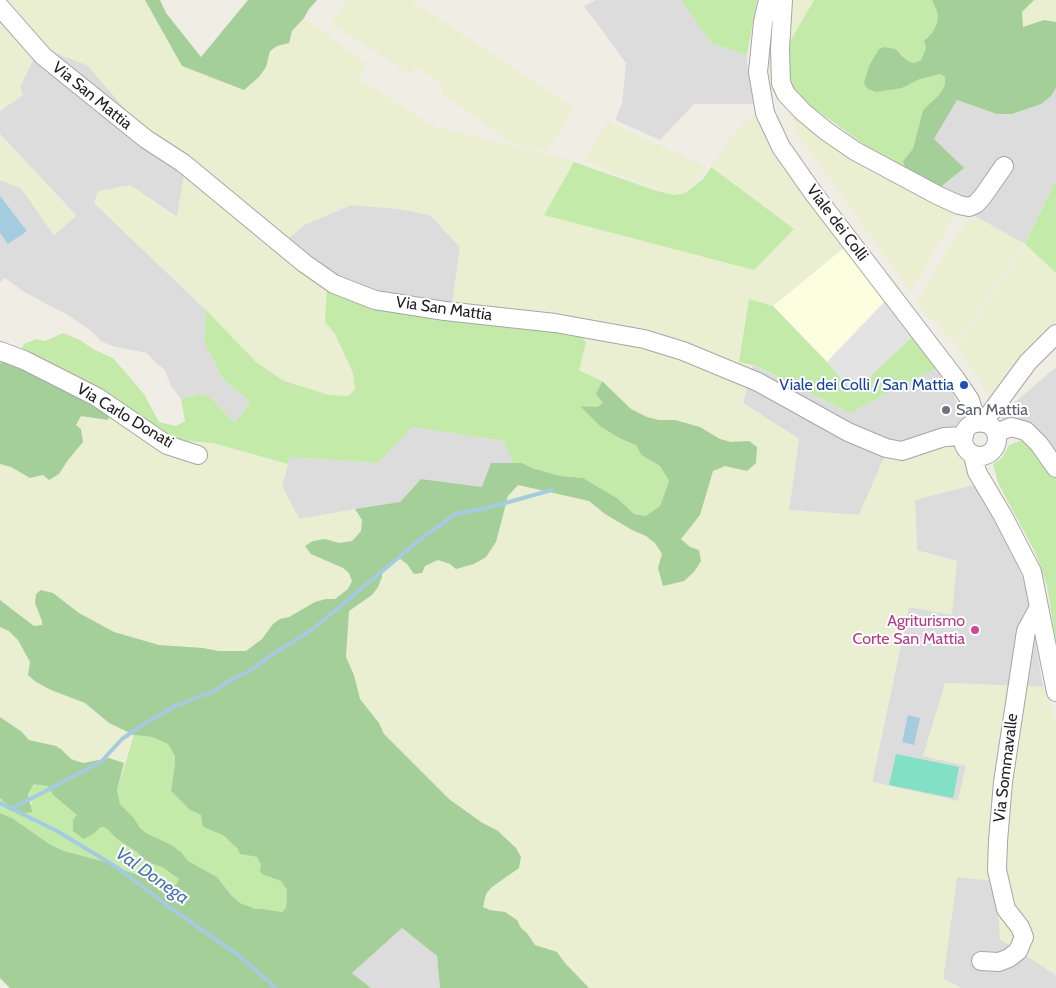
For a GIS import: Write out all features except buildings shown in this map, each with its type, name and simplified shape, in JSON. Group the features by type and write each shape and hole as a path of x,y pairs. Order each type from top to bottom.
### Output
{"street":[{"name":"Viale dei Colli","path":"768,0 758,72 765,113 781,147 814,194 955,378 985,426"},
{"path":"783,0 780,49 781,83 786,94 802,112 826,131 856,151 939,196 969,208 976,204 983,196 1004,166"},
{"name":"Via San Mattia","path":"0,6 43,56 146,140 183,164 304,263 334,284 375,300 445,311 554,323 644,339 683,351 758,382 848,432 886,448 902,451 944,438 964,436"},
{"path":"985,426 1028,362 1056,334"},
{"name":"Via Carlo Donati","path":"0,350 97,397 167,445 198,455"},
{"path":"1056,468 1039,444 1026,431 1012,427 971,426 964,436 965,447 973,455 977,472 1004,516 1032,572 1056,692"},
{"path":"973,455 986,456 995,448 997,441 985,426"},
{"name":"Via Sommavalle","path":"981,961 1000,962 1009,958 1018,950 1024,937 1020,926 1006,909 997,870 998,841 1003,782 1026,631 1039,607"}],"shaded area":[{"path":"0,0 145,0 161,28 199,72 205,76 250,86 266,67 270,51 277,46 289,43 292,31 304,18 367,64 359,80 436,127 574,162 545,215 794,229 711,167 735,131 756,112 759,123 784,163 846,246 773,306 749,299 739,362 753,365 743,403 799,439 789,510 859,515 884,458 954,441 958,452 969,462 976,484 915,500 917,550 957,561 952,615 909,607 872,782 958,801 966,766 923,756 945,683 1043,687 1056,721 1056,975 1000,939 996,881 957,877 943,979 961,988 589,988 557,952 535,945 516,920 498,910 490,910 483,907 486,894 492,887 519,868 521,857 516,848 498,831 481,822 449,799 384,734 379,723 360,699 354,675 346,657 349,611 372,595 382,577 382,569 399,558 407,564 425,567 438,560 450,564 496,542 508,496 518,485 589,501 605,514 646,536 655,543 662,554 658,568 699,550 690,547 681,539 700,515 713,471 725,466 749,441 731,442 720,439 700,427 675,420 659,420 647,417 631,409 602,381 452,305 460,247 430,215 399,209 351,205 304,225 289,238 285,252 327,286 325,322 335,334 344,352 353,373 355,389 349,396 329,396 284,381 256,362 206,310 94,203 98,191 130,185 177,217 184,176 87,65 39,47 20,87 23,95 0,111"},
{"path":"347,0 410,0 573,107 547,152 513,143 441,94 443,85 418,68 408,73 331,23"},
{"path":"596,0 681,0 711,43 747,55 753,104 694,104 660,140 615,120 622,103 626,63 584,6"},
{"path":"779,0 814,0 770,76 768,62"},
{"path":"1034,0 1056,0 1056,22 1044,20 1023,28 1022,12"},
{"path":"39,47 87,65 184,176 177,217 130,185 94,203 206,310 204,341 222,378 250,402 235,423 209,396 199,394 181,399 171,386 165,370 147,353 112,346 101,341 93,332 66,314 24,292 5,278 0,282 0,180 21,188 54,235 76,215 0,134 0,111 23,95 20,87"},
{"path":"1056,88 1056,180 1025,244 933,193 934,139 957,100 997,114 1012,114 1051,96"},
{"path":"786,103 956,211 921,276 910,290 798,135"},
{"path":"608,121 706,167 684,193 674,194 658,190 583,161"},
{"path":"0,134 76,216 54,235 21,188 0,180"},
{"path":"351,205 399,209 430,215 460,247 452,305 390,309 285,252 289,238 304,225"},
{"path":"980,219 1023,245 956,345 933,318 929,318 917,302 957,233 963,229 968,221"},
{"path":"846,246 887,299 827,362 773,306"},
{"path":"1025,246 1056,269 1056,330 994,392 988,392 957,348"},
{"path":"887,299 913,336 853,392 827,362"},
{"path":"753,365 849,413 936,368 953,394 963,418 957,427 954,441 884,458 859,515 789,510 799,439 743,403"},
{"path":"1055,368 1056,370 1056,465 999,416"},
{"path":"111,407 188,441 213,443 288,464 282,486 299,519 355,509 362,520 361,531 352,541 339,543 325,539 305,546 311,554 343,568 349,573 352,581 348,589 335,599 315,602 289,617 280,619 273,624 262,639 246,651 218,651 159,645 114,632 79,613 53,593 35,603 42,626 34,626 0,600 0,464 11,467 30,478 59,474 83,442 76,425 82,415 102,420"},
{"path":"412,427 505,441 513,463 491,463 483,487 421,479 400,502 299,519 282,486 290,457 378,463"},
{"path":"976,484 1017,562 1027,591 1043,687 945,683 966,766 958,801 872,782 909,606 952,614 917,550 915,500"},
{"path":"0,627 9,631 18,640 30,662 28,675 36,682 85,703 109,723 134,735 124,763 109,758 83,763 71,759 56,746 29,740 22,732 0,717"},
{"path":"957,877 997,881 1000,939 1056,975 1056,988 961,988 943,979"},
{"path":"402,928 437,956 440,988 371,988 352,973"}],"green space":[{"path":"145,0 160,0 166,13 201,57 248,0 317,0 292,31 289,43 277,46 270,51 266,67 259,77 244,90 182,66"},
{"path":"681,0 757,0 747,55 711,43"},
{"path":"814,0 932,0 938,14 937,23 932,33 924,41 926,48 921,60 914,63 908,61 900,52 902,88 920,79 940,73 946,77 945,85 939,95 923,110 913,150 903,161 910,178 770,76"},
{"path":"932,0 1034,0 1022,12 1023,27 1044,20 1056,22 1056,88 1051,96 1041,104 1012,114 997,114 957,100 934,139 964,168 933,193 907,175 903,161 913,149 923,110 939,95 945,85 945,77 940,74 920,79 902,88 876,92 868,89 864,83 869,66 879,49 884,47 895,49 908,61 914,63 921,60 926,48 924,41 932,33 937,23 938,14"},
{"path":"574,162 654,190 674,195 685,193 703,179 711,167 794,229 754,270 544,215"},
{"path":"1056,180 1056,273 1025,244"},
{"path":"327,286 567,322 586,342 579,370 602,381 596,394 603,403 597,407 581,406 621,439 636,445 641,455 660,466 669,481 660,506 646,516 634,514 617,498 583,478 560,476 522,463 513,463 504,441 412,427 378,463 290,457 288,464 213,443 188,441 170,452 21,350 24,344 36,339 45,341 63,333 113,358 144,394 159,422 176,426 185,421 181,399 199,394 209,396 235,423 250,402 222,378 204,341 206,310 256,362 284,381 329,395 349,396 355,389 353,373 335,334 325,322"},
{"path":"749,299 773,306 853,392 913,336 936,368 849,413 754,365 739,362"},
{"path":"26,357 111,407 108,420 81,416 76,425 81,429 83,442 59,474 49,480 43,475 30,478 11,467 0,464 0,363"},
{"path":"602,381 631,409 647,417 659,420 675,420 700,427 720,439 731,442 749,441 757,447 756,463 747,471 725,466 713,471 700,515 681,539 690,547 699,550 701,561 694,572 684,581 663,586 658,568 662,554 655,543 646,536 605,514 589,501 518,485 508,496 496,542 486,557 474,564 456,569 450,564 438,560 425,566 422,573 414,574 407,564 399,558 382,569 382,577 372,595 349,611 346,657 354,675 360,699 379,723 384,734 449,799 481,822 498,831 516,848 521,857 519,868 492,887 486,894 483,907 505,912 517,920 535,945 557,952 589,988 440,988 437,956 402,928 352,973 371,988 10,988 0,978 0,813 12,818 51,845 64,851 106,862 129,872 176,885 179,879 162,867 143,859 137,852 117,839 106,828 101,827 84,839 73,831 73,820 77,815 53,795 48,786 34,784 28,794 32,812 26,813 11,809 0,798 0,717 22,732 29,740 56,746 71,759 83,763 109,758 124,763 117,790 120,804 146,833 173,846 188,861 217,877 240,903 256,909 282,912 286,908 287,890 281,881 260,872 261,865 257,857 240,854 237,848 223,835 205,828 202,825 201,815 190,810 171,791 175,756 168,744 152,737 134,735 109,723 85,703 51,690 28,675 30,662 18,640 9,631 0,627 0,600 34,626 42,625 35,603 36,594 41,590 53,593 79,613 114,632 159,645 218,651 246,651 262,639 273,624 280,619 289,617 315,602 335,599 348,589 352,581 349,573 343,568 311,554 305,546 313,541 325,539 339,543 352,541 361,531 362,520 355,509 400,502 421,479 482,487 491,463 522,463 560,476 583,478 617,498 634,514 646,516 660,506 669,481 660,466 641,455 636,445 621,439 600,426 580,406 597,407 603,403 596,394"},
{"path":"1037,434 1056,465 1056,642 1047,586 1036,554 998,483 993,464 1002,458 1009,445"},
{"path":"134,735 152,737 168,744 175,756 171,791 190,810 201,815 202,825 205,828 223,835 237,848 240,854 257,857 264,875 281,881 287,890 286,909 282,912 256,909 240,903 217,877 188,861 182,853 140,828 134,818 120,804 117,790"},
{"path":"896,754 959,767 953,798 889,785"},
{"path":"35,783 48,786 53,795 77,815 93,834 101,827 106,828 117,839 137,852 143,859 162,867 179,879 177,885 129,872 106,862 64,851 51,845 12,818 0,813 0,798 11,809 32,804 28,794"}],"water":[{"path":"0,196 27,231 8,244 0,233"},
{"path":"908,715 920,718 914,745 902,742"}],"waterway":[{"path":"11,809 101,762 122,739 147,722 175,706 214,691 232,679 248,672 313,629 423,537 456,514 487,508 552,490"},
{"name":"Val Donega","path":"0,803 57,831 118,868 169,907 237,954 276,988"}],"place":[{"name":"Viale dei Colli / San Mattia","path":"964,385"},
{"name":"San Mattia","path":"946,410"},
{"name":"Agriturismo Corte San Mattia","path":"975,630"}]}
